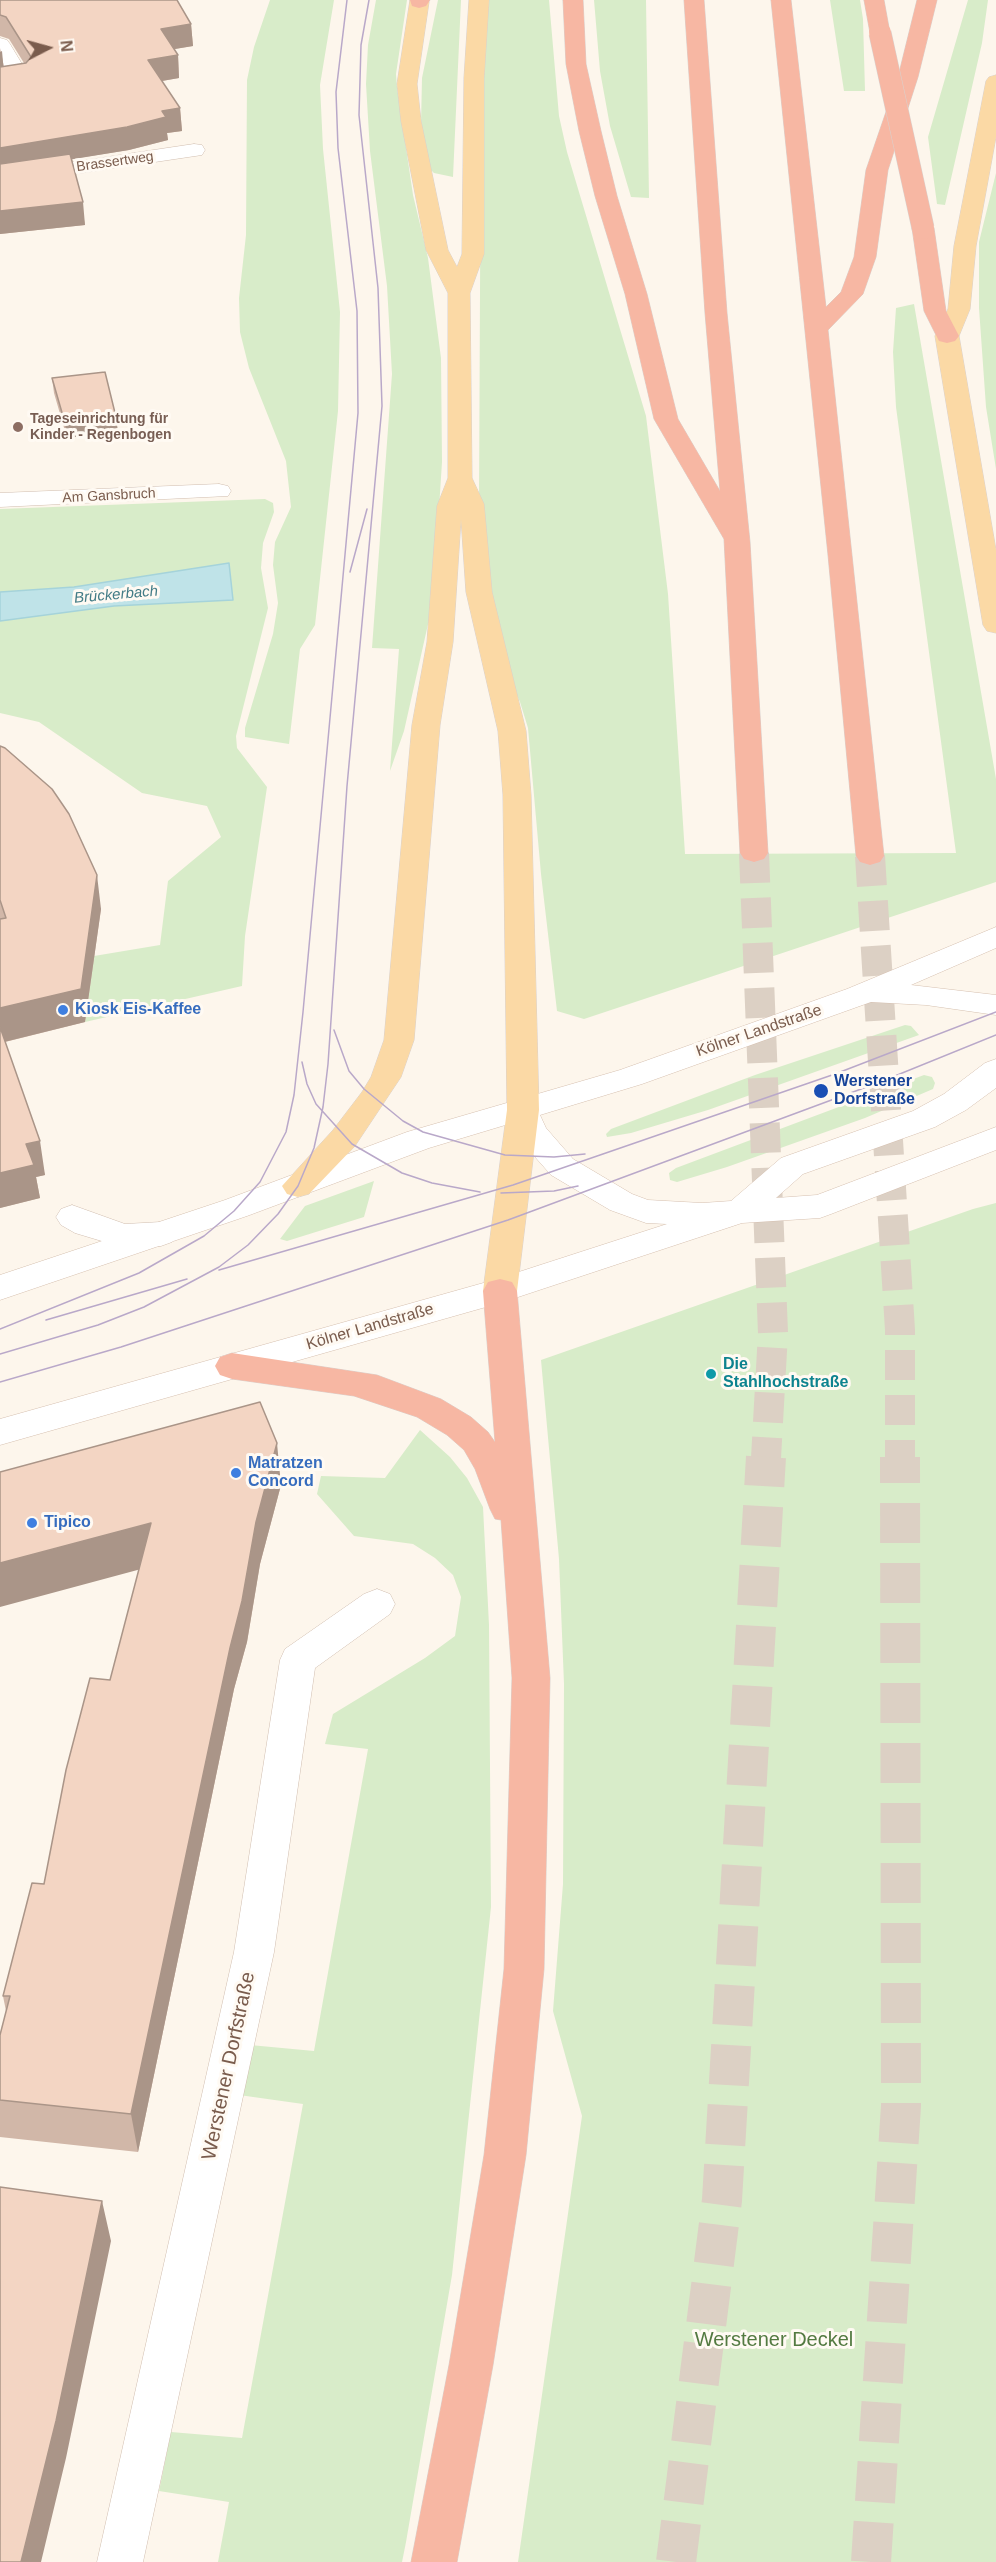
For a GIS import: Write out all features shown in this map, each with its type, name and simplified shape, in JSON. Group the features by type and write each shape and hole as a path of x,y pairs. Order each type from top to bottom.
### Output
{"highway":[{"path":"573,0 576,64 590,131 606,196 636,294 666,419 737,542"},
{"path":"694,0 716,313 737,542 754,853"},
{"path":"782,0 870,856"},
{"path":"874,0 923,228 935,311 947,336"},
{"path":"817,328 852,294 865,257 877,170 908,77 927,0"},
{"path":"434,2562 471,2365 505,2155 524,1969 531,1678 500,1291"},
{"path":"232,1366 377,1388 429,1408 459,1426 476,1441 491,1466 521,1541"}],"main road":[{"path":"298,1186 345,1138 373,1099 386,1077 399,1040 426,725 440,642 449,506 460,478 459,293 472,254 474,78 479,0"},
{"path":"419,1 407,84 411,121 436,250 459,293"},
{"path":"0,44 21,79 0,82"},
{"path":"996,81 965,246 959,309 947,336 996,625"},
{"name":"Brassertweg","path":"0,179 194,150"},
{"path":"460,478 472,504 479,592 512,730 517,795 522,1110 500,1291"},
{"name":"Am Gansbruch","path":"0,501 219,491"},
{"name":"Kölner Landstraße","path":"0,1288 298,1186 418,1140 630,1077 858,996 996,937"},
{"name":"Kölner Landstraße","path":"858,996 897,992 996,1005"},
{"name":"Kölner Landstraße","path":"0,1432 500,1291 738,1213 792,1166 924,1119 985,1082 996,1070"},
{"name":"Kölner Landstraße","path":"522,1110 532,1133 562,1167 621,1202 646,1211 666,1213 702,1215 820,1206 996,1138"},
{"path":"72,1216 86,1225 125,1236 161,1234"},
{"name":"Werstener Dorfstraße","path":"120,2562 254,1952 298,1660 377,1604"}],"green space":[{"path":"270,0 334,0 320,85 323,149 340,312 338,411 315,625 300,649 289,744 245,737 245,728 273,634 278,603 273,565 275,542 291,507 286,461 249,368 240,332 239,298 246,235 247,80 254,47"},
{"path":"376,0 407,0 396,74 397,87 413,195 428,258 441,358 442,462 433,602 404,731 390,771 399,649 372,648 392,374 387,286 370,151 366,84 368,45"},
{"path":"438,0 461,0 453,177 434,173 428,167 421,124 422,78"},
{"path":"489,0 549,0 559,116 567,152 646,416 668,594 685,854 956,853 896,407 893,352 896,308 914,304 996,779 996,882 584,1019 557,1011 541,874 528,728 520,702 501,662 479,505 481,79"},
{"path":"594,0 646,0 649,198 631,197 610,126 600,71"},
{"path":"830,0 860,0 863,19 865,91 844,91"},
{"path":"968,0 988,0 982,43 945,205 937,204 928,137"},
{"path":"996,173 996,469 986,407 979,308 979,242"},
{"path":"265,499 273,503 274,512 263,543 261,568 268,608 236,736 237,748 267,787 245,936 242,986 85,1022 94,956 160,945 168,881 221,837 207,806 142,793 39,722 0,713 0,509"},
{"path":"905,1025 911,1026 919,1035 708,1110 631,1133 607,1137 606,1134 611,1129 755,1075"},
{"path":"924,1075 932,1077 935,1083 933,1089 865,1118 727,1167 677,1182 670,1180 669,1173 676,1168"},
{"path":"374,1181 364,1217 287,1241 280,1239 305,1206"},
{"name":"Werstener Deckel","path":"996,1203 996,2562 518,2562 582,2116 553,2011 563,1884 564,1684 559,1559 541,1360 973,1209"},
{"path":"420,1430 450,1457 467,1478 483,1507 489,1625 491,1907 452,2275 406,2542 402,2562 218,2562 229,2502 159,2491 171,2432 242,2438 303,2104 239,2095 250,2045 314,2051 368,1749 325,1744 333,1714 425,1658 455,1636 461,1597 453,1575 435,1558 413,1544 354,1536 317,1494 321,1476 385,1478"}],"water":[{"name":"Brückerbach","path":"229,563 233,600 114,606 0,621 0,592 74,587"}],"building":[{"path":"0,0 177,0 191,24 161,29 178,55 148,60 180,108 162,111 166,117 127,127 0,148 0,67 26,63 31,57 6,17 0,15"},
{"path":"70,154 83,202 0,211 0,164"},
{"path":"105,372 116,417 65,423 52,378"},
{"path":"0,746 52,789 69,814 97,875 81,989 0,1008 0,919 6,918 0,900"},
{"path":"0,1027 40,1141 26,1144 34,1165 0,1173"},
{"path":"260,1402 277,1443 256,1522 242,1601 131,2114 0,2100 0,2035 10,1996 3,1996 32,1883 44,1884 66,1770 90,1678 110,1680 151,1523 0,1563 0,1472"},
{"path":"0,2187 102,2201 56,2421 21,2562 0,2562"}],"tunnel":[{"path":"754,853 773,1333 766,1458"},
{"path":"870,856 900,1330 900,1457"},
{"path":"676,2562 722,2200 766,1457"},
{"path":"871,2562 901,2106 900,1457"}],"tram line":[{"path":"0,1329 139,1273 204,1236 234,1211 260,1182 286,1132 294,1095 303,1012 358,413 357,311 338,148 336,92 347,0"},
{"path":"322,1111 328,1064 347,786 382,406 378,288 359,115 361,45 369,0"},
{"path":"350,572 367,509"},
{"path":"219,1270 513,1185 835,1074 996,1012"},
{"path":"334,1030 349,1071 364,1089 403,1121 423,1132 505,1155 554,1157 585,1154"},
{"path":"0,1382 121,1347 508,1220 880,1082 996,1035"},
{"path":"302,1062 307,1084 316,1104 322,1111"},
{"path":"0,1354 98,1325 144,1307 219,1267 248,1245 278,1214 298,1186 314,1148 322,1111"},
{"path":"322,1111 352,1144 402,1173 432,1183 480,1192"},
{"path":"501,1193 554,1191 578,1186"},
{"path":"46,1320 187,1279"}],"place":[{"name":"Tageseinrichtung für Kinder - Regenbogen","path":"18,427"},
{"name":"Kiosk Eis-Kaffee","path":"63,1010"},
{"name":"Werstener Dorfstraße","path":"821,1091"},
{"name":"Die Stahlhochstraße","path":"711,1374"},
{"name":"Matratzen Concord","path":"236,1473"},
{"name":"Tipico","path":"32,1523"}]}
